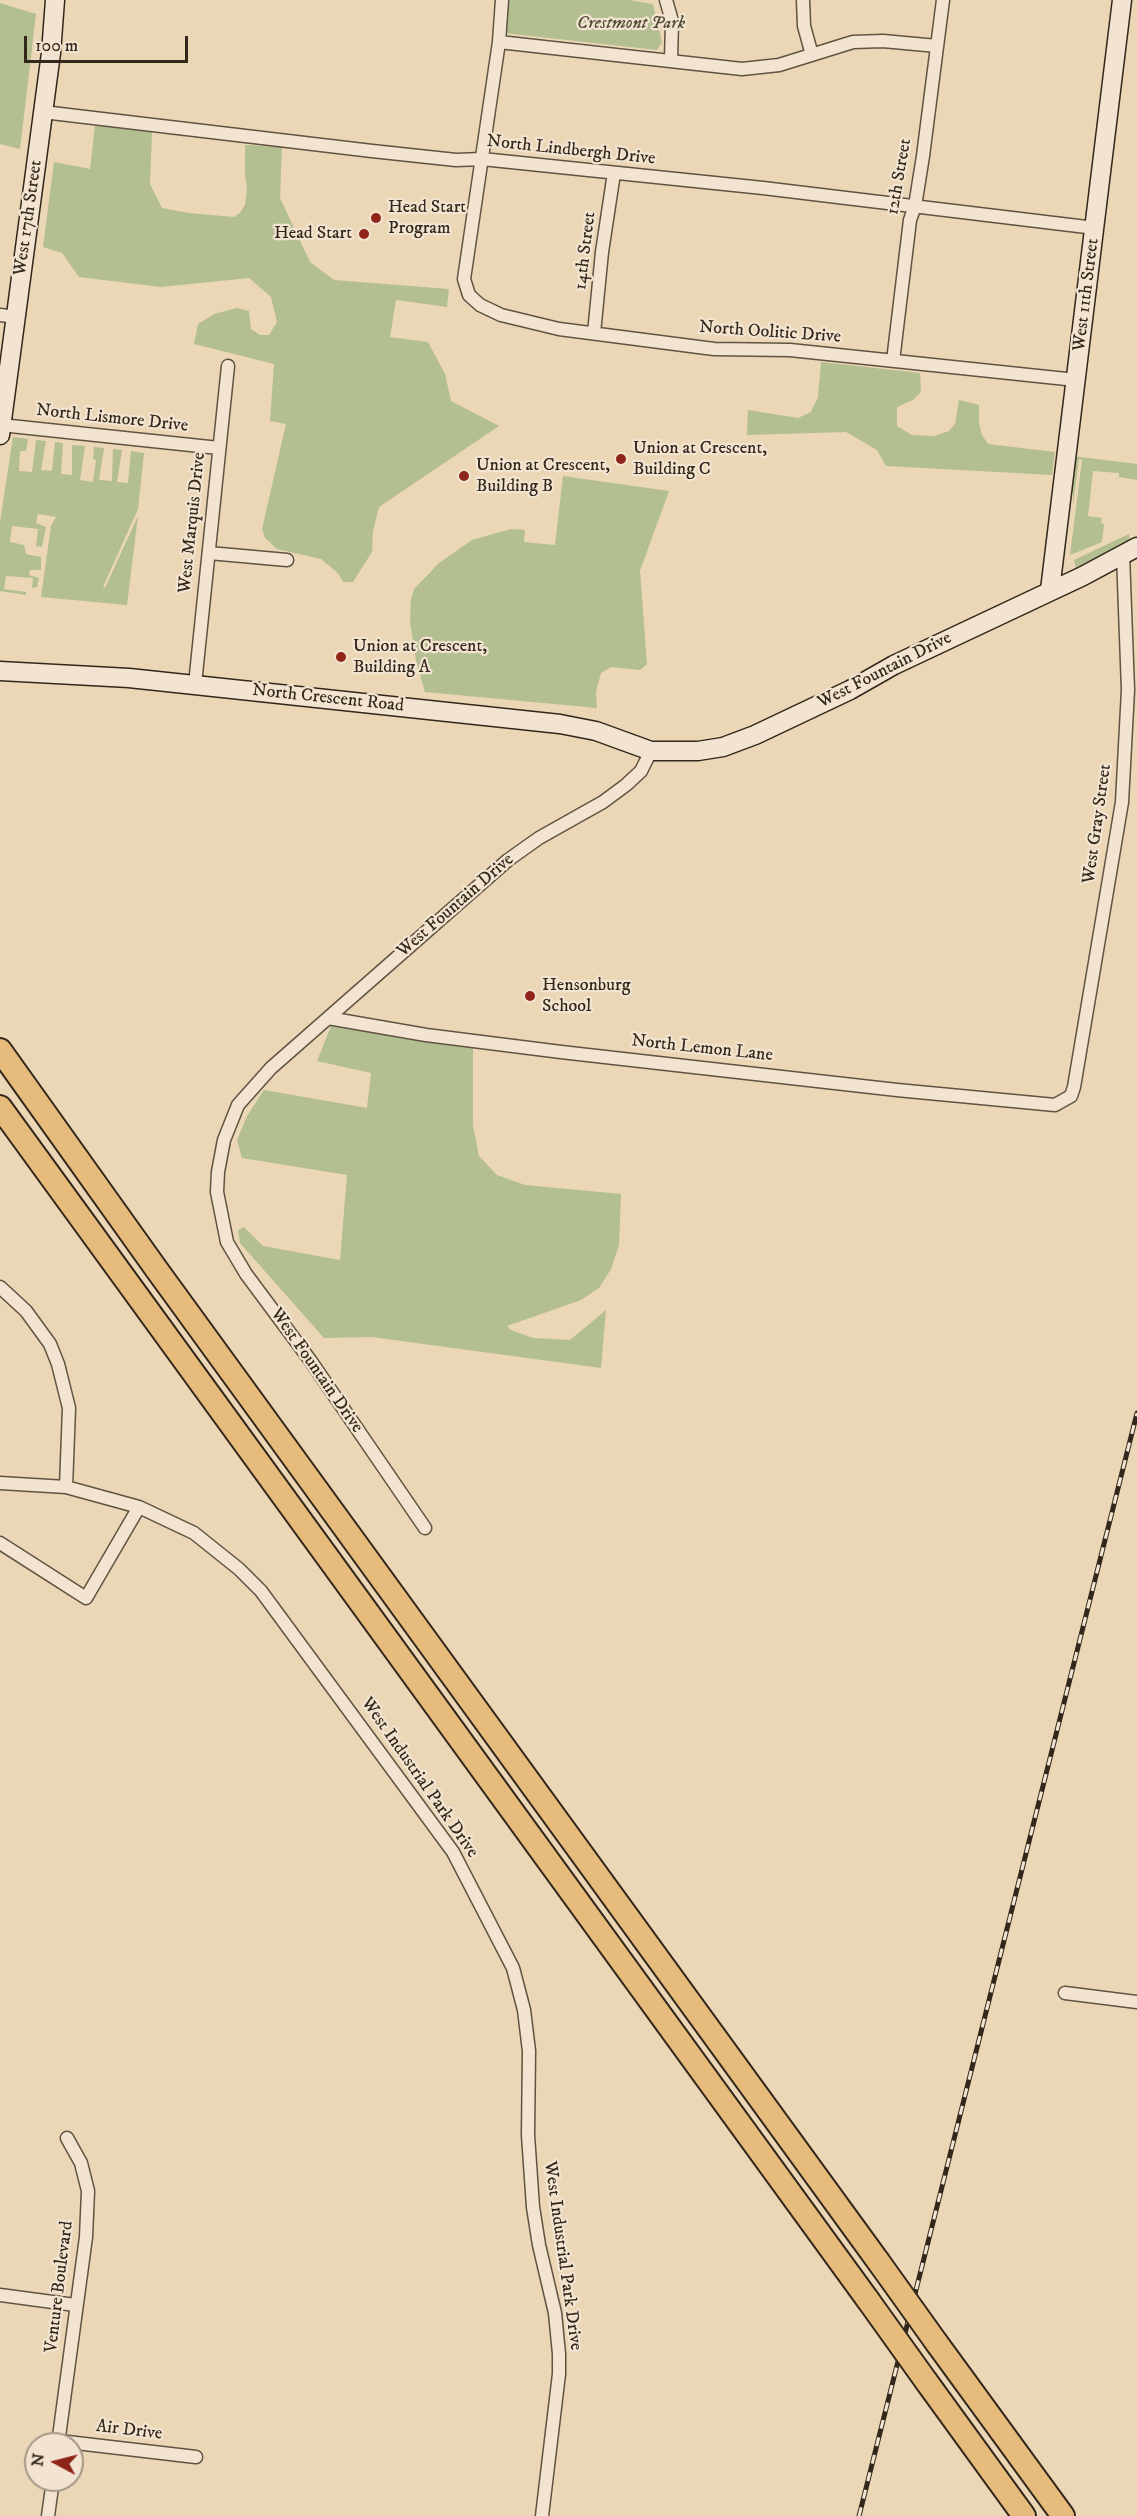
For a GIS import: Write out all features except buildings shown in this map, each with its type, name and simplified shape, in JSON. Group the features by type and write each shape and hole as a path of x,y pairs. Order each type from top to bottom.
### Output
{"highway":[{"path":"0,1050 157,1270 1063,2516"},
{"path":"0,1107 1024,2516"}],"street":[{"name":"West 17th Street","path":"1,430 8,316 43,112 55,0"},
{"path":"482,159 499,42 502,0"},
{"path":"666,0 672,21 671,61"},
{"path":"803,0 804,26 812,55"},
{"name":"12th Street","path":"893,361 910,220 915,206 943,0"},
{"name":"West 11th Street","path":"1050,590 1122,0"},
{"path":"499,42 730,68 779,65 853,42 883,41 937,46"},
{"name":"North Lindbergh Drive","path":"43,112 456,160 482,159 763,188 1095,228"},
{"name":"North Oolitic Drive","path":"482,159 465,271 465,286 470,296 480,305 501,315 559,329 714,349 790,350 1076,380"},
{"name":"14th Street","path":"594,333 602,252 614,173"},
{"name":"West Marquis Drive","path":"195,684 228,366"},
{"name":"North Lismore Drive","path":"1,430 219,448"},
{"name":"West Fountain Drive","path":"425,1528 310,1360 235,1257 227,1242 217,1192 219,1161 227,1130 238,1106 262,1076 508,860 539,838 603,802 626,786 641,771 651,751 708,750 746,739 1130,551"},
{"name":"West Gray Street","path":"1071,1096 1113,860 1131,775 1128,690 1130,551"},
{"path":"209,553 286,560"},
{"name":"North Crescent Road","path":"0,671 195,684 560,724 596,731 651,751"},
{"name":"North Lemon Lane","path":"328,1018 426,1035 897,1090 1055,1105 1071,1096"},
{"path":"0,1287 32,1319 50,1344 58,1364 69,1408 66,1487"},
{"name":"West Industrial Park Drive","path":"0,1483 66,1487 139,1507 194,1533 239,1569 270,1602 453,1852 513,1968 524,2010 529,2051 528,2135 533,2207 538,2245 555,2313 559,2354 559,2374 542,2516"},
{"path":"0,1543 86,1598 139,1507"},
{"path":"1065,1993 1137,2002"},
{"name":"Venture Boulevard","path":"59,2432 75,2304 86,2237 88,2191 81,2163 67,2138"},
{"path":"0,2295 75,2304"},
{"name":"Air Drive","path":"84,2446 196,2457"},
{"path":"48,2516 51,2492"}],"green space":[{"name":"Crestmont Park","path":"508,0 629,0 653,4 662,42 657,50 504,33"},
{"path":"0,3 36,14 20,149 0,144"},
{"path":"95,125 152,132 150,184 162,208 189,213 234,217 240,213 245,205 247,189 245,145 282,147 280,198 310,262 334,280 449,289 447,307 396,300 390,337 428,342 445,374 451,401 499,426 379,507 373,531 372,552 353,582 343,582 338,573 321,559 277,549 265,538 262,529 286,424 270,421 274,364 194,344 198,324 214,314 237,308 249,311 251,329 260,335 269,335 277,322 271,297 249,278 161,287 79,277 62,253 43,247 54,162 90,169"},
{"path":"821,362 920,373 921,392 913,400 897,407 897,426 912,435 935,436 949,431 955,424 959,400 979,405 979,423 982,435 988,444 1055,452 1052,475 886,466 877,450 846,432 747,435 748,410 798,418 811,412 818,397"},
{"path":"13,437 28,439 26,451 20,451 19,471 32,472 36,440 46,441 41,470 52,471 55,442 63,443 61,474 72,475 72,445 85,446 80,480 93,482 96,460 93,459 94,447 104,448 99,480 112,481 113,449 122,450 117,482 128,483 131,451 144,453 138,509 103,587 105,588 138,516 127,605 41,597 51,526 56,517 38,514 36,523 46,527 42,547 36,546 38,529 12,526 10,542 24,545 26,554 41,557 41,570 30,570 29,575 39,578 37,587 32,588 33,578 6,576 4,589 26,592 26,595 0,591 0,522"},
{"path":"1072,456 1137,464 1137,480 1119,477 1119,473 1093,471 1088,516 1102,518 1101,523 1104,524 1102,542 1070,555 1082,460 1079,459 1073,505 1073,493 1068,492"},
{"path":"563,476 669,491 640,571 647,664 640,670 611,667 601,673 596,692 597,708 425,692 416,661 410,622 414,589 439,563 472,540 511,529 525,530 524,542 555,545"},
{"path":"1129,534 1130,541 1076,570 1074,560"},
{"path":"333,1021 473,1047 473,1125 479,1156 497,1175 525,1185 621,1194 619,1245 611,1269 599,1288 581,1300 507,1326 511,1330 533,1338 570,1340 606,1310 601,1368 372,1337 324,1338 240,1243 238,1230 244,1227 263,1246 340,1260 347,1175 242,1158 237,1140 247,1116 264,1090 367,1108 371,1073 317,1061"}],"railway":[{"path":"859,2516 1137,1413"}],"place":[{"name":"Head Start Program","path":"376,218"},
{"name":"Head Start","path":"364,234"},
{"name":"Union at Crescent, Building C","path":"621,459"},
{"name":"Union at Crescent, Building B","path":"464,476"},
{"name":"Union at Crescent, Building A","path":"341,657"},
{"name":"Hensonburg School","path":"530,996"}]}
